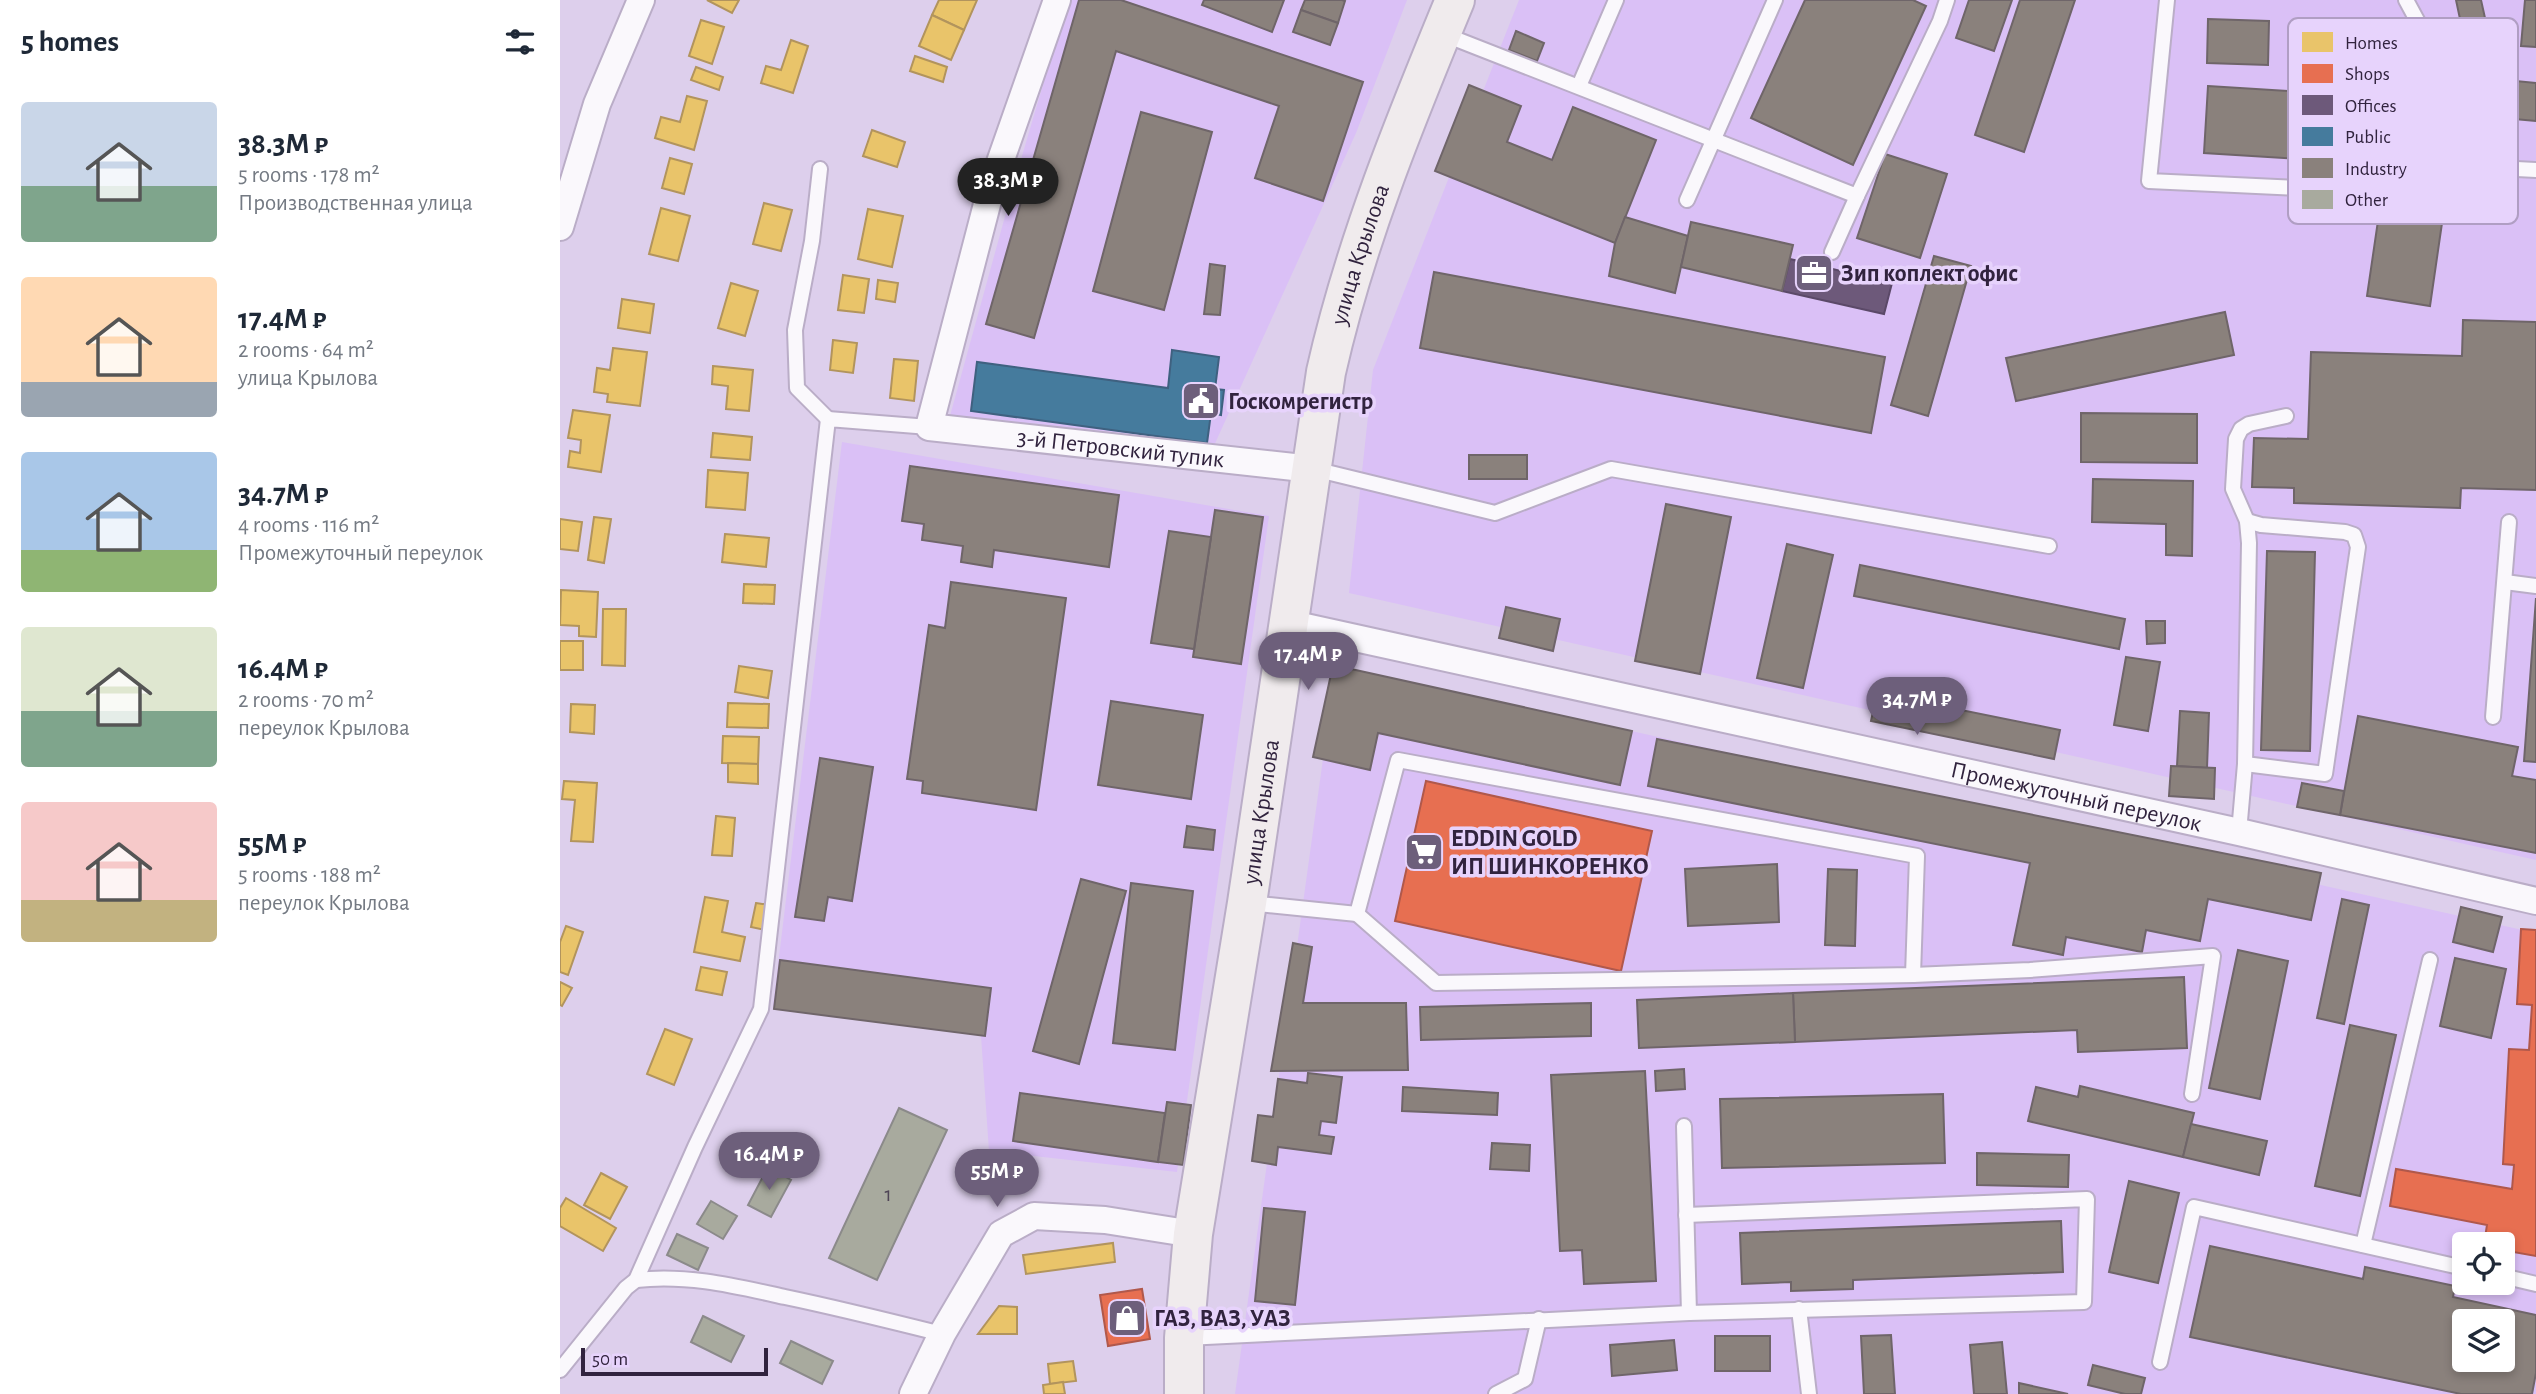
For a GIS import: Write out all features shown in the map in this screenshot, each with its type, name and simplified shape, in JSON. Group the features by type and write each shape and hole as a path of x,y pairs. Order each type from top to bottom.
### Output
{"main road":[{"name":"улица Крылова","path":"1184,1394 1184,1338 1193,1234 1247,903 1326,372 1341,308 1364,232 1448,17"}],"street":[{"path":"560,226 597,104 641,0"},
{"path":"929,427 992,185 1057,0"},
{"name":"3-й Петровский тупик","path":"929,427 1312,469"},
{"name":"Промежуточный переулок","path":"1287,623 2239,832 2536,901"},
{"path":"913,1394 942,1334 1001,1234 1034,1216 1105,1220 1193,1234"}],"lane":[{"path":"1579,86 1616,0"},
{"path":"1687,200 1775,0"},
{"path":"1832,252 1940,21 1947,0"},
{"path":"2167,0 2149,181 2288,187"},
{"path":"2406,0 2416,18"},
{"path":"1448,17 1579,86 1857,197"},
{"path":"820,169 812,241 795,330 797,388 828,419 929,427"},
{"path":"2518,170 2536,170"},
{"path":"2239,832 2245,764 2249,543 2247,521 2233,489 2236,439 2241,429 2249,424 2286,416"},
{"path":"560,1370 626,1288 636,1280 695,1147 761,1009 828,419"},
{"path":"1312,469 1495,513 1611,469 2049,546"},
{"path":"2245,764 2325,774 2358,547 2354,536 2345,532 2262,525 2247,521"},
{"path":"2493,717 2509,522"},
{"path":"2505,582 2536,586"},
{"path":"1357,914 1398,760 1917,856 1913,975"},
{"path":"1247,903 1357,914 1436,983 1913,975 2031,970 2213,956 2192,1094"},
{"path":"2363,1245 2430,960"},
{"path":"1684,1126 1689,1312"},
{"path":"1184,1338 1689,1312 2084,1302 2087,1199 1686,1215"},
{"path":"2160,1362 2194,1207 2452,1265"},
{"path":"636,1280 664,1277 710,1281 867,1314 942,1334"},
{"path":"2515,1279 2536,1284"},
{"path":"1799,1309 1809,1394"},
{"path":"1496,1394 1525,1379 1539,1319"}],"shaded area":[{"path":"1068,0 1407,0 1356,133 1212,450 950,416"},
{"path":"1519,0 2536,0 2536,860 1349,593 1373,370"},
{"path":"842,442 1269,516 1177,1172 989,1151 981,1036 773,1006"},
{"path":"1336,665 2536,933 2536,1394 1235,1394"}],"building: Homes":[{"path":"707,0 739,0 732,13"},
{"path":"939,0 977,0 964,30 932,15"},
{"path":"932,15 964,30 951,60 919,46"},
{"path":"701,20 724,27 712,64 689,56"},
{"path":"791,40 808,46 793,93 761,83 766,66 781,70"},
{"path":"915,56 947,67 943,82 910,71"},
{"path":"696,67 723,77 719,90 691,80"},
{"path":"687,96 707,101 694,150 655,138 661,117 680,122"},
{"path":"872,130 905,142 897,167 863,156"},
{"path":"670,158 692,164 684,194 662,188"},
{"path":"764,203 792,210 781,251 753,244"},
{"path":"661,208 690,216 678,261 649,254"},
{"path":"868,209 903,216 892,267 858,259"},
{"path":"843,275 869,279 864,313 838,310"},
{"path":"878,280 898,283 895,302 876,299"},
{"path":"731,283 758,291 745,336 718,328"},
{"path":"622,299 654,304 650,333 618,328"},
{"path":"833,340 857,343 853,373 830,370"},
{"path":"613,348 647,352 640,406 607,402 608,394 594,392 597,368 610,370"},
{"path":"894,359 918,361 914,401 890,398"},
{"path":"713,366 753,370 749,411 726,409 728,386 712,384"},
{"path":"573,410 610,415 601,472 568,467 570,451 580,453 581,440 568,438"},
{"path":"713,433 752,437 750,460 711,457"},
{"path":"708,470 748,473 745,510 706,507"},
{"path":"594,517 611,519 604,563 588,560"},
{"path":"560,519 582,522 578,551 560,549"},
{"path":"725,534 769,538 766,567 722,562"},
{"path":"744,584 775,585 774,604 743,603"},
{"path":"561,590 598,592 596,637 579,636 579,626 560,625"},
{"path":"603,609 626,609 625,666 602,665"},
{"path":"560,641 583,641 583,670 560,670"},
{"path":"739,666 772,671 768,698 735,692"},
{"path":"728,703 769,704 768,728 727,727"},
{"path":"571,704 595,705 594,734 570,732"},
{"path":"723,736 759,737 758,764 722,763"},
{"path":"728,763 758,764 758,784 728,782"},
{"path":"564,781 597,783 593,842 571,841 575,800 562,799"},
{"path":"716,816 735,818 732,856 712,855"},
{"path":"705,897 728,901 722,932 745,937 740,961 694,952"},
{"path":"756,903 770,905 765,930 751,927"},
{"path":"566,926 583,932 568,975 560,972 560,942"},
{"path":"701,967 727,972 722,995 696,990"},
{"path":"560,982 572,988 562,1006 560,1005"},
{"path":"665,1029 692,1039 674,1085 647,1074"},
{"path":"601,1173 627,1187 610,1219 584,1205"},
{"path":"566,1198 616,1228 603,1251 560,1226 560,1208"},
{"path":"1113,1243 1115,1262 1026,1274 1023,1255"},
{"path":"999,1306 1017,1307 1017,1334 978,1334"},
{"path":"1073,1361 1076,1381 1050,1384 1048,1364"},
{"path":"1063,1382 1065,1394 1044,1394 1043,1385"}],"building: Shops":[{"path":"1426,781 1652,831 1621,971 1395,921"},
{"path":"2521,929 2536,930 2536,1256 2515,1252 2515,1232 2486,1232 2487,1225 2390,1206 2396,1169 2512,1189 2514,1165 2503,1164 2509,1049 2529,1050 2532,1005 2517,1004"},
{"path":"1142,1289 1150,1339 1108,1346 1100,1295"}],"building: Offices":[{"path":"1790,259 1892,283 1884,314 1782,291"}],"building: Public":[{"path":"1172,350 1219,357 1215,389 1224,390 1221,415 1211,413 1207,443 971,411 977,362 1168,388"}],"building: Industry":[{"path":"1079,0 1121,0 1363,82 1323,201 1255,178 1279,106 1116,51 1034,338 986,324"},
{"path":"1204,0 1284,0 1272,32 1202,5"},
{"path":"1305,0 1345,1 1338,23 1301,10"},
{"path":"1805,0 1913,0 1926,6 1853,165 1751,118"},
{"path":"1969,0 2012,0 1994,51 1956,38"},
{"path":"2020,0 2075,0 2024,152 1975,135"},
{"path":"2456,0 2481,0 2485,18 2460,18"},
{"path":"2525,0 2536,0 2536,47 2521,46"},
{"path":"1301,10 1338,23 1330,45 1293,32"},
{"path":"2208,19 2269,21 2268,65 2207,63"},
{"path":"1516,31 1544,43 1537,61 1509,50"},
{"path":"2518,81 2536,83 2536,121 2518,119"},
{"path":"1469,85 1521,106 1507,142 1552,160 1573,107 1656,140 1615,243 1435,171"},
{"path":"2208,86 2288,91 2288,158 2204,153"},
{"path":"1141,112 1212,132 1164,310 1093,291"},
{"path":"1885,154 1947,174 1920,258 1857,238"},
{"path":"1625,217 1688,236 1675,293 1609,276 1615,243"},
{"path":"1691,222 1793,245 1782,291 1681,267"},
{"path":"2378,224 2442,224 2430,306 2367,296"},
{"path":"1934,256 1971,266 1928,416 1891,405"},
{"path":"1210,264 1225,266 1220,315 1204,314"},
{"path":"1434,272 1885,357 1871,433 1420,348"},
{"path":"2225,312 2234,355 2016,401 2006,358"},
{"path":"2463,320 2536,322 2536,490 2461,488 2460,508 2294,503 2294,488 2252,487 2254,438 2308,439 2311,352 2462,356"},
{"path":"2081,413 2197,414 2197,463 2081,462"},
{"path":"1469,455 1527,455 1527,479 1469,479"},
{"path":"910,466 1119,495 1109,567 994,550 992,567 961,562 963,546 922,540 924,524 902,521"},
{"path":"2093,479 2193,481 2192,556 2166,555 2166,524 2092,522"},
{"path":"1666,504 1731,517 1700,674 1635,661"},
{"path":"1215,510 1263,517 1241,664 1193,657"},
{"path":"1169,531 1211,537 1194,649 1151,643"},
{"path":"1787,544 1833,555 1803,688 1757,678"},
{"path":"2267,551 2315,552 2310,751 2261,750"},
{"path":"1860,565 2125,619 2119,649 1854,596"},
{"path":"951,582 1066,598 1036,810 922,793 923,781 907,779 929,625 945,628"},
{"path":"2536,598 2536,762 2524,761"},
{"path":"1506,607 1560,619 1553,651 1499,638"},
{"path":"2146,621 2165,621 2165,643 2147,644"},
{"path":"2126,657 2160,662 2148,731 2114,725"},
{"path":"1333,665 1632,731 1620,785 1378,733 1370,770 1313,757"},
{"path":"1877,693 2060,730 2054,759 1871,721"},
{"path":"1111,701 1203,715 1191,799 1098,785"},
{"path":"2180,711 2209,713 2207,768 2177,766"},
{"path":"2358,716 2518,747 2512,776 2536,780 2536,853 2340,815"},
{"path":"1657,739 2321,873 2311,920 2208,899 2200,941 2146,930 2142,952 2066,937 2063,955 2013,945 2030,863 1648,786"},
{"path":"820,758 873,767 852,901 828,897 824,921 795,917"},
{"path":"2171,766 2215,768 2214,799 2169,796"},
{"path":"2302,783 2344,791 2340,815 2297,807"},
{"path":"1187,826 1215,830 1213,850 1184,847"},
{"path":"1777,864 1779,922 1688,926 1685,869"},
{"path":"1828,869 1857,870 1855,946 1825,945"},
{"path":"1081,879 1126,891 1079,1064 1033,1051"},
{"path":"1131,883 1193,891 1175,1050 1113,1043"},
{"path":"2342,899 2369,905 2344,1024 2317,1018"},
{"path":"2461,907 2502,917 2493,952 2453,942"},
{"path":"1293,943 1312,947 1303,1003 1406,1003 1408,1070 1271,1071"},
{"path":"2238,950 2288,961 2260,1099 2209,1088"},
{"path":"2455,958 2506,969 2491,1038 2440,1026"},
{"path":"780,960 991,988 985,1036 774,1009"},
{"path":"2184,977 2187,1048 2078,1052 2077,1030 1795,1042 1793,993"},
{"path":"1793,993 1795,1042 1639,1048 1637,1000"},
{"path":"1591,1003 1591,1036 1421,1040 1420,1007"},
{"path":"2350,1025 2396,1035 2360,1196 2315,1186"},
{"path":"1684,1069 1685,1089 1656,1091 1655,1071"},
{"path":"1645,1071 1656,1281 1584,1284 1582,1250 1560,1251 1551,1075"},
{"path":"1308,1073 1342,1077 1336,1123 1321,1121 1319,1135 1334,1137 1331,1154 1278,1147 1276,1165 1252,1161 1258,1115 1273,1117 1278,1079 1307,1083"},
{"path":"2080,1086 2194,1113 2183,1157 2028,1121 2036,1087 2078,1097"},
{"path":"1403,1087 1498,1093 1497,1115 1402,1111"},
{"path":"1020,1093 1165,1113 1158,1162 1013,1141"},
{"path":"1943,1094 1945,1163 1722,1168 1720,1099"},
{"path":"1167,1102 1191,1105 1183,1165 1158,1162"},
{"path":"2191,1124 2267,1141 2259,1175 2183,1157"},
{"path":"1492,1143 1530,1145 1529,1171 1490,1169"},
{"path":"1977,1153 2069,1155 2068,1187 1977,1185"},
{"path":"2129,1181 2179,1193 2158,1283 2109,1272"},
{"path":"1264,1208 1305,1212 1295,1305 1255,1301"},
{"path":"2061,1221 2063,1272 1853,1280 1853,1289 1791,1291 1791,1282 1742,1284 1740,1233"},
{"path":"2210,1246 2363,1279 2365,1267 2452,1285 2453,1297 2508,1309 2452,1309 2452,1372 2515,1372 2515,1310 2536,1315 2536,1373 2532,1394 2461,1394 2190,1337"},
{"path":"1891,1335 1895,1394 1864,1394 1861,1336"},
{"path":"1715,1336 1770,1336 1770,1371 1715,1371"},
{"path":"1674,1340 1677,1370 1612,1376 1610,1345"},
{"path":"2002,1342 2007,1394 1974,1394 1970,1345"},
{"path":"2093,1365 2145,1378 2141,1394 2125,1394 2088,1385"},
{"path":"2019,1383 2068,1394 2019,1394"}],"building: Other":[{"path":"899,1108 947,1130 877,1280 829,1258"},
{"path":"768,1167 791,1180 771,1217 748,1205"},
{"path":"711,1201 737,1216 723,1239 697,1224"},
{"path":"677,1234 708,1248 698,1270 667,1255"},
{"path":"703,1316 744,1336 731,1362 691,1342"},
{"path":"791,1341 833,1361 822,1384 780,1363"}],"place":[{"name":"Зип коплект офис","path":"1814,273"},
{"name":"Госкомрегистр","path":"1201,401"},
{"name":"EDDIN GOLD ИП ШИНКОРЕНКО","path":"1424,852"},
{"name":"ГАЗ, ВАЗ, УАЗ","path":"1127,1318"}]}
